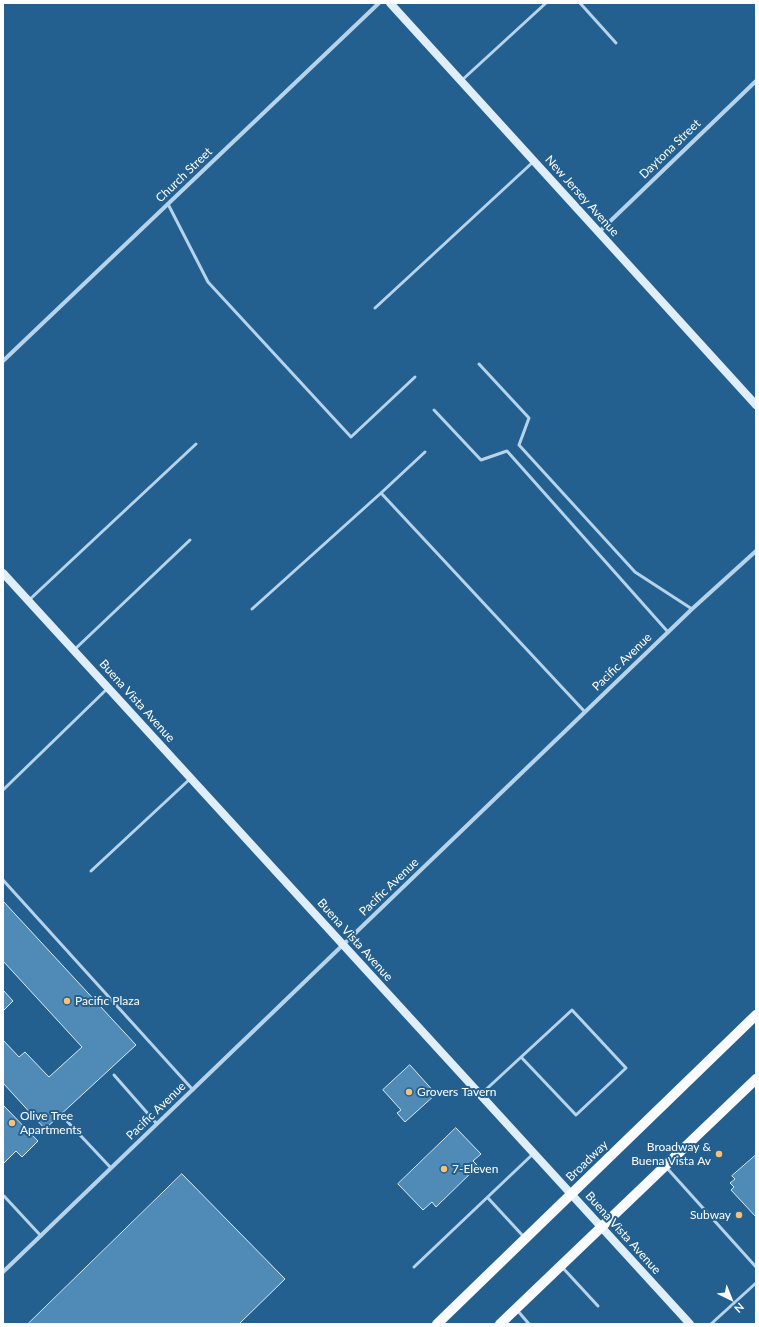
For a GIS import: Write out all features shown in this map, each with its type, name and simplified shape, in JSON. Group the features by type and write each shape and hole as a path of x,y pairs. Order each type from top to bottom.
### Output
{"main road":[{"name":"Broadway","path":"436,1324 756,1016"},
{"path":"500,1324 756,1079"}],"street":[{"name":"Church Street","path":"3,361 379,3"},
{"name":"New Jersey Avenue","path":"390,3 756,405"},
{"name":"Daytona Street","path":"599,232 756,81"},
{"name":"Pacific Avenue","path":"3,1272 692,609 756,551"},
{"name":"Buena Vista Avenue","path":"3,573 602,1227 687,1323"}],"lane":[{"path":"461,81 546,3"},
{"path":"580,3 616,43"},
{"path":"375,308 534,161"},
{"path":"168,204 208,282 351,437 415,377"},
{"path":"479,364 529,418 519,445 635,572 692,609"},
{"path":"434,410 481,460 507,451 668,632"},
{"path":"28,601 196,444"},
{"path":"252,609 425,452"},
{"path":"381,493 585,712"},
{"path":"74,650 190,540"},
{"path":"3,790 108,688"},
{"path":"91,871 191,778"},
{"path":"3,880 193,1090"},
{"path":"480,1094 572,1010 626,1068 576,1116 521,1057"},
{"path":"114,1075 157,1124"},
{"path":"65,1119 111,1168"},
{"path":"414,1267 534,1154"},
{"path":"665,1166 756,1267"},
{"path":"4,1196 40,1236"},
{"path":"488,1198 525,1239"},
{"path":"561,1266 598,1306"},
{"path":"711,1324 756,1283"},
{"path":"516,1309 529,1324"}],"building":[{"name":"Pacific Plaza","path":"3,901 136,1045 45,1129 3,1083 3,1040 19,1057 25,1052 49,1077 82,1047 3,961"},
{"path":"3,990 13,1001 3,1011"},
{"name":"Grovers Tavern","path":"410,1065 436,1094 405,1122 397,1113 401,1110 383,1090"},
{"name":"Olive Tree Apartments","path":"3,1105 38,1141 22,1157 16,1151 3,1164"},
{"path":"456,1128 481,1154 473,1161 478,1166 436,1207 432,1202 423,1210 398,1184"},
{"path":"756,1155 756,1217 731,1190 734,1187 730,1183 735,1179 732,1176"},
{"path":"182,1174 285,1279 239,1324 28,1324"}],"place":[{"name":"Pacific Plaza","path":"67,1001"},
{"name":"Grovers Tavern","path":"409,1092"},
{"name":"Olive Tree Apartments","path":"12,1123"},
{"name":"Broadway & Buena Vista Av","path":"719,1154"},
{"name":"7-Eleven","path":"444,1169"},
{"name":"Subway","path":"739,1215"}]}
